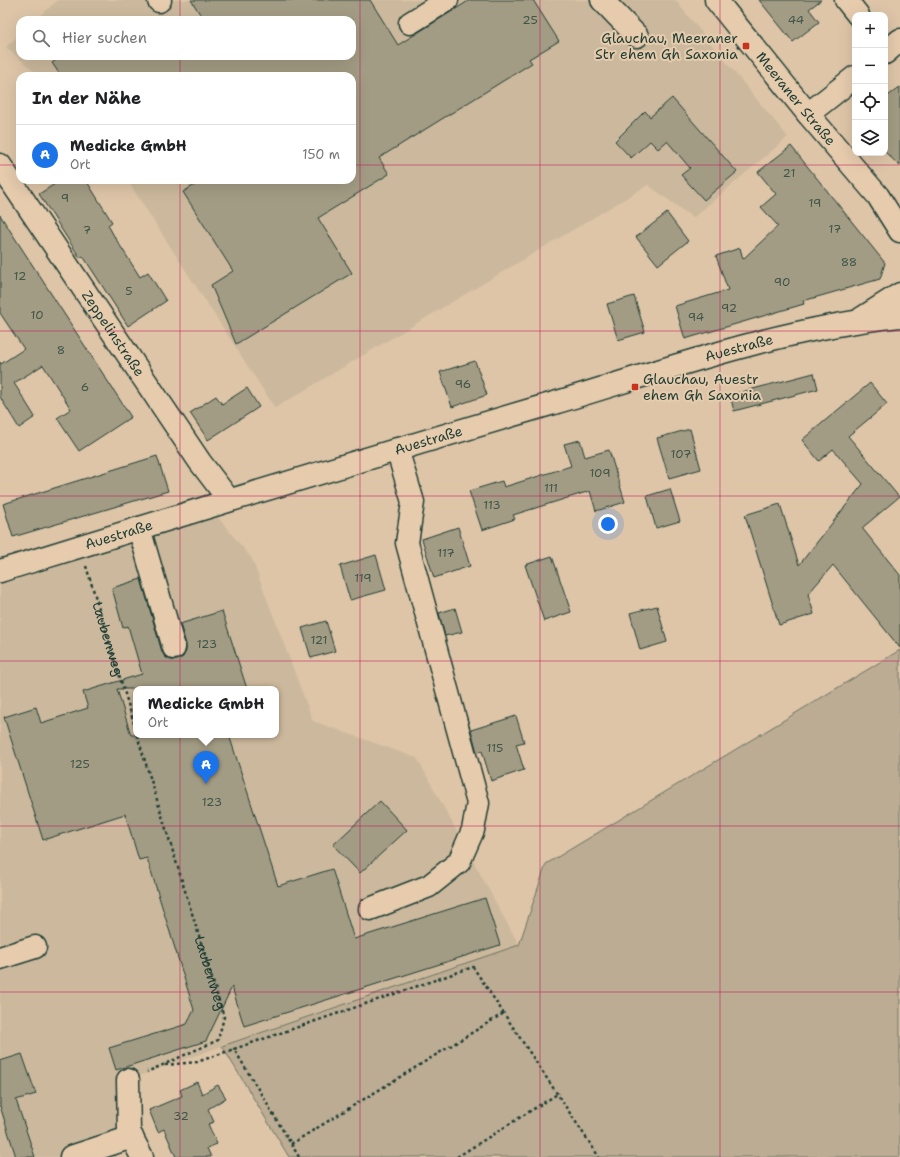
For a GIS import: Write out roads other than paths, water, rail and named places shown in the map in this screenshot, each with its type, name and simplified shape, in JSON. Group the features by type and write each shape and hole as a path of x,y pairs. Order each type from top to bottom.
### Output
{"street":[{"path":"410,23 447,0"},
{"path":"602,0 638,36"},
{"name":"Meeraner Straße","path":"716,0 808,114 878,196 900,231"},
{"path":"846,0 856,12"},
{"path":"808,114 852,79"},
{"name":"Zeppelinstraße","path":"0,165 200,462 229,500"},
{"name":"Meeraner Straße","path":"878,196 900,208"},
{"name":"Auestraße","path":"859,320 900,294"},
{"name":"Auestraße","path":"0,571 398,449 756,343 859,320 900,316"},
{"path":"370,909 429,886 459,862 472,830 478,803 420,597 407,543 413,502 398,449"},
{"path":"139,528 174,648"},
{"path":"0,958 35,947"},
{"path":"128,1080 130,1132 142,1157"},
{"path":"71,1157 132,1137"}],"place":[{"name":"Glauchau, Meeraner Str ehem Gh Saxonia","path":"746,46"},
{"name":"Glauchau, Auestr ehem Gh Saxonia","path":"635,387"},
{"name":"Medicke GmbH","path":"206,784"}]}
